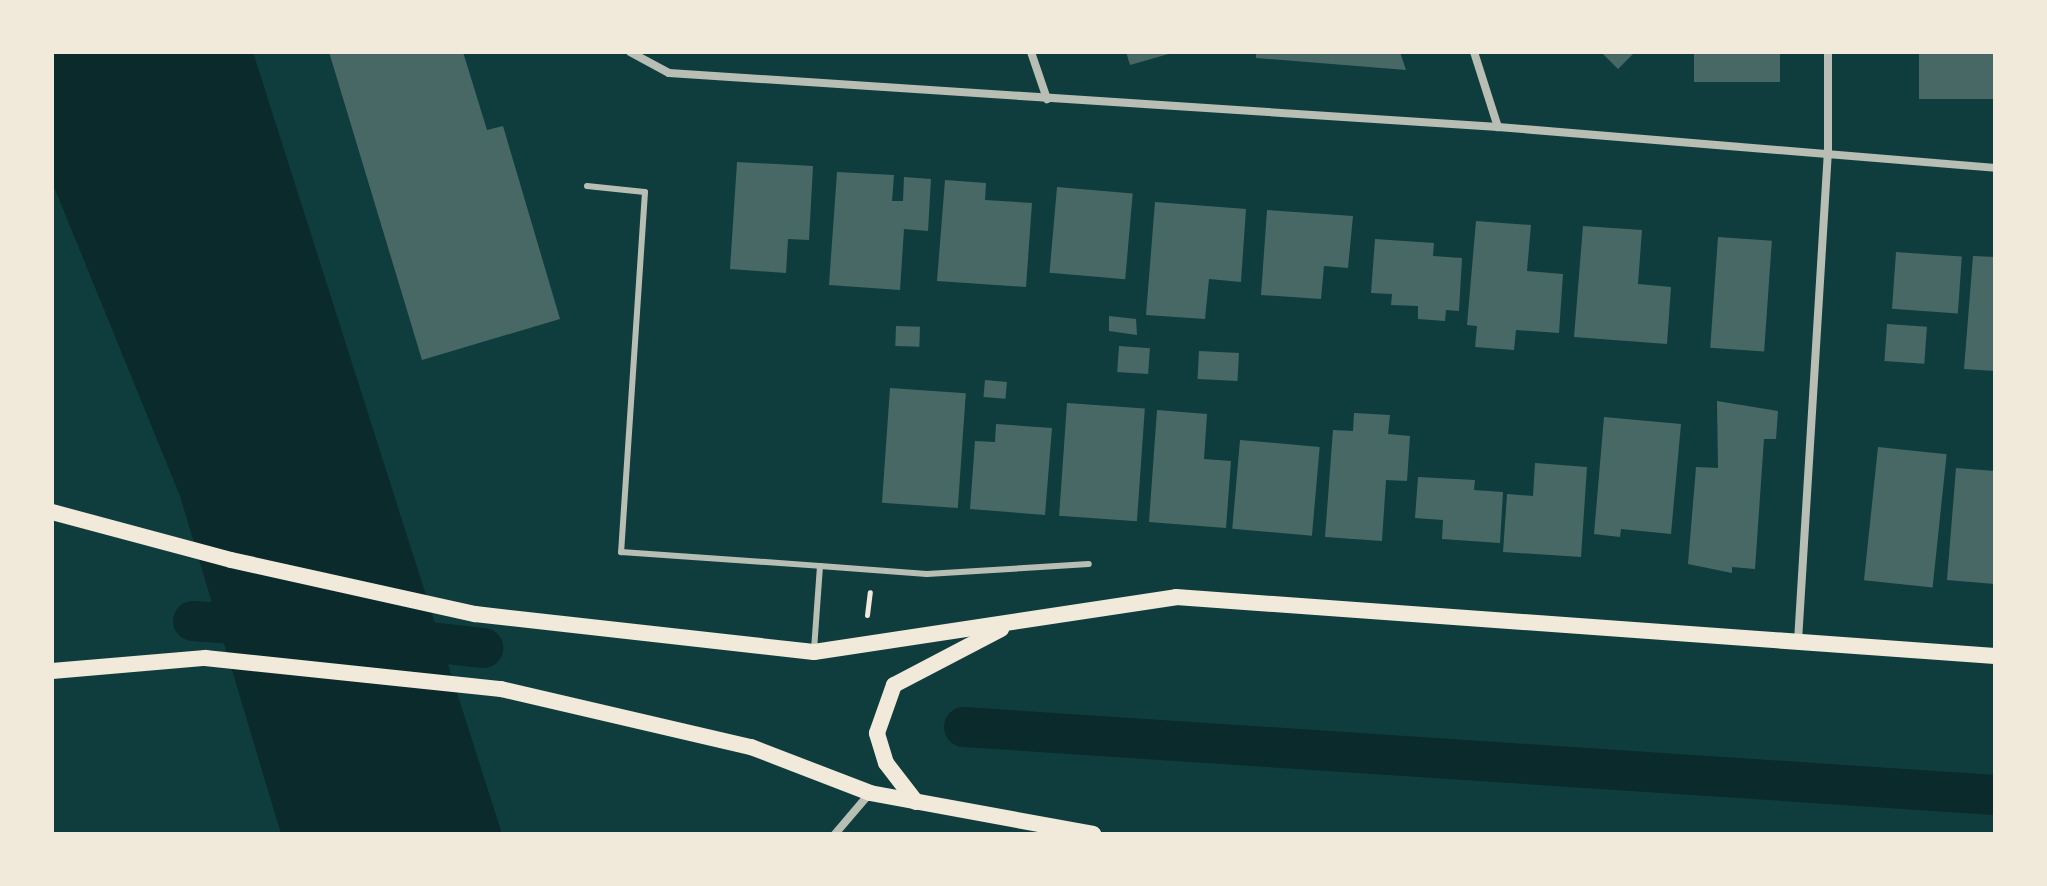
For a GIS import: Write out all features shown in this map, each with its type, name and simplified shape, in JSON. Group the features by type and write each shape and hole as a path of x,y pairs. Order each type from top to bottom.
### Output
{"main road":[{"path":"52,512 167,543 475,614 814,652 1176,597 1995,656"},
{"path":"916,802 886,763 877,733 894,685 1017,621"},
{"path":"52,671 205,658 501,689 751,747 870,793 1093,834"}],"street":[{"path":"630,52 669,73 1498,127 1995,168"},
{"path":"1031,52 1047,99"},
{"path":"1474,52 1498,127"},
{"path":"1798,641 1828,154 1828,52"},
{"path":"835,834 870,793"}],"lane":[{"path":"587,186 645,192 621,552 927,574 1089,564"},
{"path":"814,652 820,566"}],"path":[{"path":"867,615 870,591"}],"water":[{"path":"52,52 253,52 502,834 281,834 180,496 52,182"}],"building":[{"path":"329,52 463,52 487,130 503,126 560,319 422,360"},
{"path":"1126,52 1172,52 1172,53 1130,65"},
{"path":"1256,52 1400,52 1406,70 1256,58"},
{"path":"1601,52 1635,52 1618,69"},
{"path":"1694,52 1780,52 1780,82 1694,82"},
{"path":"1919,52 1995,52 1995,99 1919,99"},
{"path":"737,162 813,166 809,240 788,239 786,273 730,269"},
{"path":"837,172 894,175 892,201 903,201 904,177 931,179 928,231 904,229 900,290 829,285"},
{"path":"945,180 986,183 985,200 1032,203 1026,287 937,281"},
{"path":"1057,187 1133,194 1125,279 1050,273"},
{"path":"1155,202 1246,209 1241,282 1209,279 1205,319 1146,315"},
{"path":"1267,210 1353,216 1348,268 1324,266 1321,299 1261,295"},
{"path":"1476,221 1531,225 1527,271 1563,274 1559,333 1516,330 1514,350 1475,347 1477,326 1467,325"},
{"path":"1583,226 1642,230 1638,284 1671,287 1667,344 1574,337"},
{"path":"1718,237 1772,241 1764,351 1710,348"},
{"path":"1375,239 1434,243 1433,256 1462,258 1459,311 1446,310 1445,321 1418,319 1418,306 1391,305 1392,294 1371,293"},
{"path":"1896,252 1962,257 1958,313 1892,309"},
{"path":"1973,256 1995,257 1995,371 1964,369"},
{"path":"1109,316 1136,319 1137,335 1109,331"},
{"path":"1887,324 1927,327 1924,364 1884,361"},
{"path":"896,326 920,327 919,347 895,346"},
{"path":"1119,346 1150,348 1148,374 1117,372"},
{"path":"1199,351 1239,353 1237,381 1198,379"},
{"path":"985,380 1007,382 1005,399 984,397"},
{"path":"890,388 966,393 958,508 882,503"},
{"path":"1717,401 1778,411 1776,439 1764,439 1755,569 1732,567 1732,573 1688,564 1696,467 1718,468"},
{"path":"1067,403 1145,408 1137,521 1059,516"},
{"path":"1157,410 1207,414 1204,459 1231,461 1226,528 1149,522"},
{"path":"1354,413 1390,415 1388,434 1410,436 1407,481 1386,480 1382,541 1325,537 1333,430 1353,431"},
{"path":"1604,417 1681,424 1671,534 1621,529 1620,537 1594,534"},
{"path":"996,424 1052,428 1045,515 970,509 975,441 995,442"},
{"path":"1240,440 1320,447 1312,536 1232,529"},
{"path":"1878,447 1947,454 1933,587 1864,580"},
{"path":"1535,463 1587,467 1581,557 1503,552 1507,494 1533,496"},
{"path":"1956,468 1995,471 1995,584 1947,580"},
{"path":"1418,477 1475,480 1474,490 1503,492 1500,543 1442,539 1443,520 1415,518"}],"waterway":[{"path":"193,621 272,627"},
{"path":"388,637 483,648"},
{"path":"964,727 1995,795"}]}
